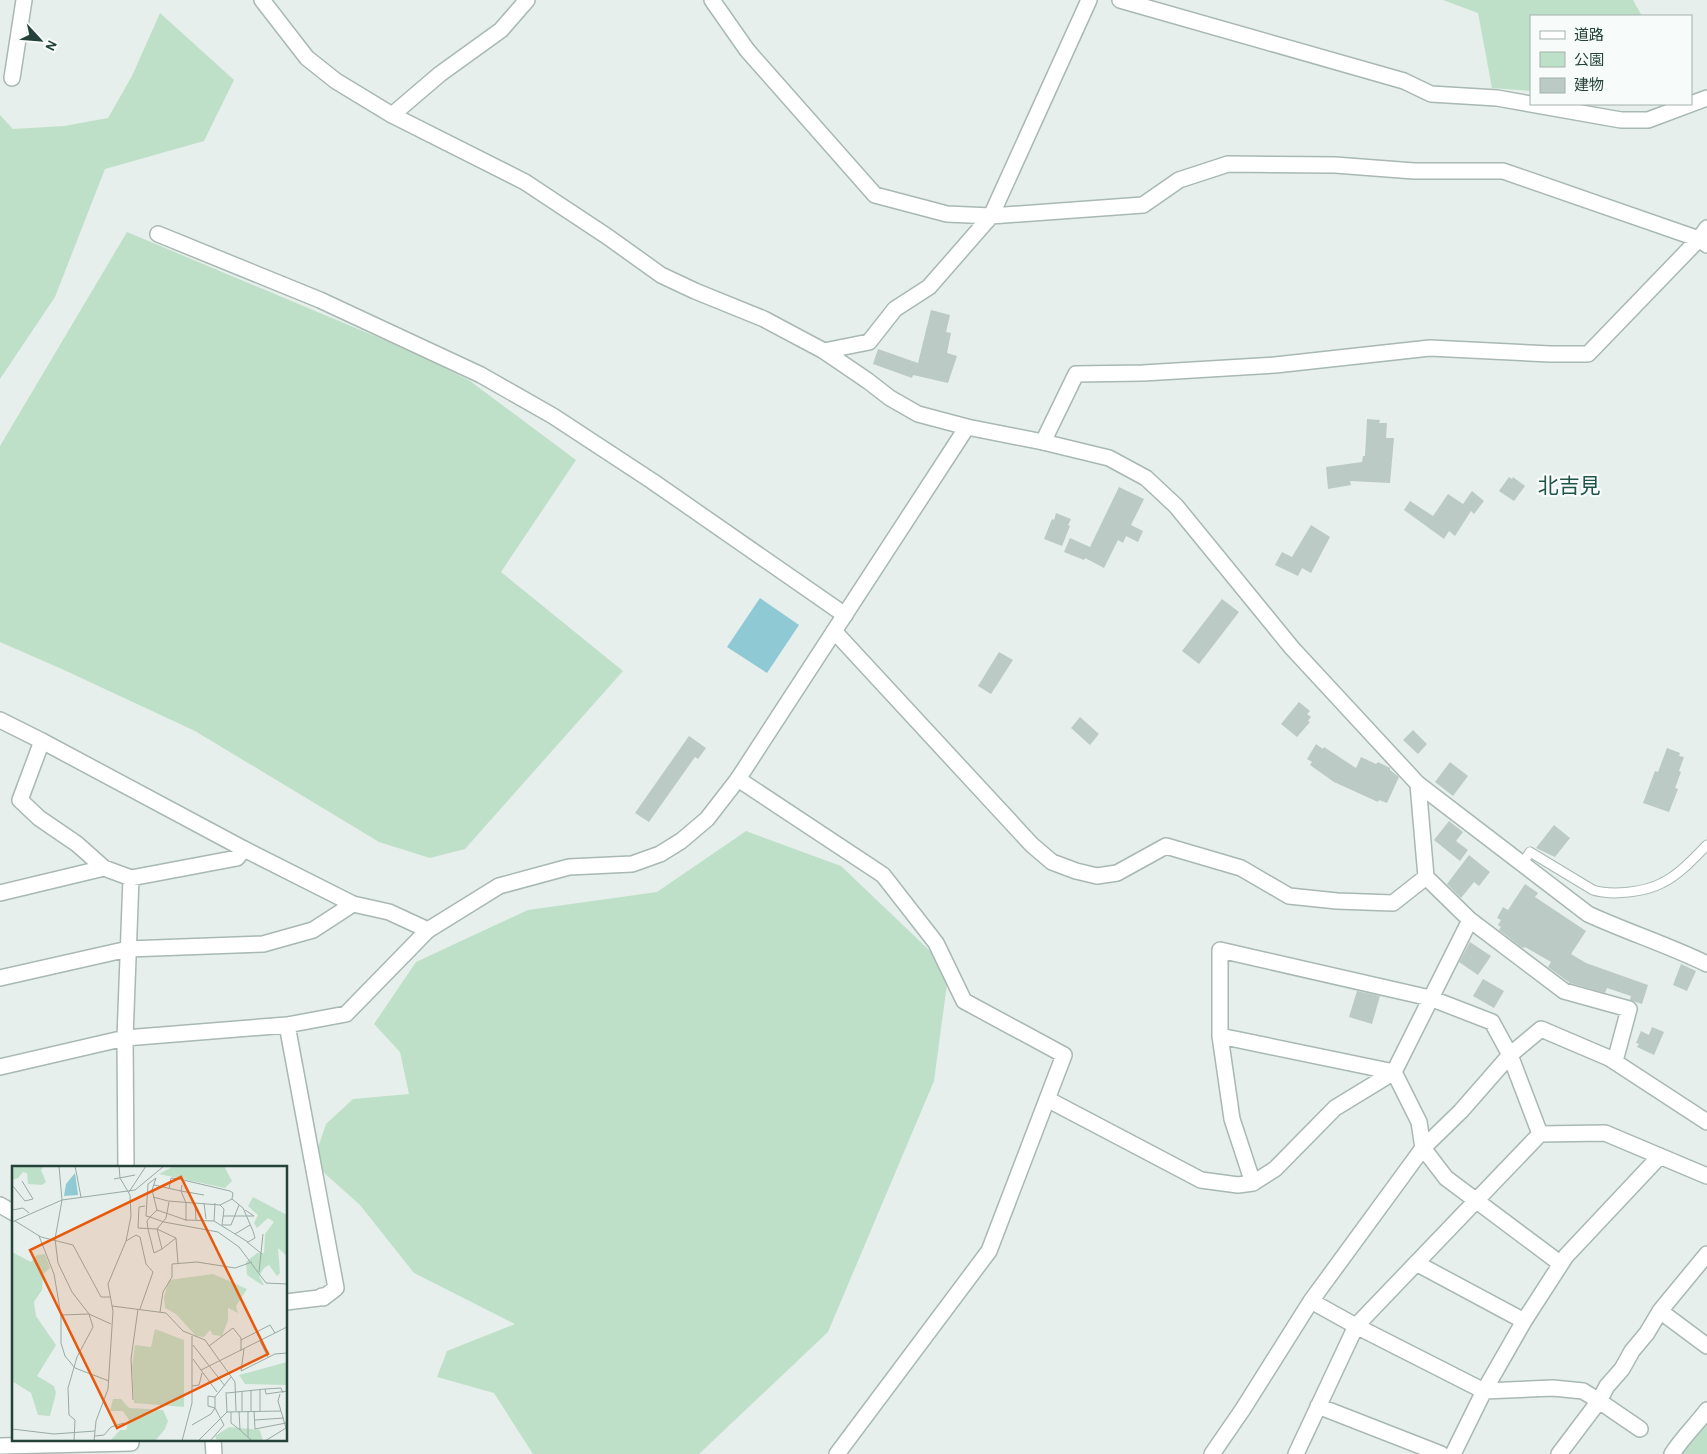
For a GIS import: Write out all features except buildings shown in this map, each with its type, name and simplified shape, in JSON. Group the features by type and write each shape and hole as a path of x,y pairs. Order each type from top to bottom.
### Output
{"street":[{"path":"12,78 24,0"},
{"path":"262,0 308,58 336,81 392,115 525,182 661,275 764,319 824,351 890,398 918,414 967,427 1044,442 1109,458 1146,478 1176,506 1292,648 1418,784 1588,914 1620,929 1684,952 1707,964"},
{"path":"392,115 440,74 502,30 527,0"},
{"path":"712,0 747,50 875,195 947,214 991,216 1144,205 1178,180 1228,164 1335,165 1414,171 1503,171 1704,237 1588,354 1430,348 1276,365 1143,373 1076,374 1044,442"},
{"path":"824,351 869,342 895,309 928,287 991,216 1089,0"},
{"path":"1120,0 1404,81 1431,94 1497,98 1530,104"},
{"path":"1692,104 1707,98"},
{"path":"1536,105 1621,120 1648,120 1688,105"},
{"path":"158,234 320,300 481,375 552,416 652,481 844,615"},
{"path":"0,1067 125,1038 286,1026 346,1014 428,930 499,886 569,867 632,864 660,854 681,841 707,818 738,779 967,427"},
{"path":"834,630 1032,845 1052,862 1097,876 1117,873 1166,846 1241,868 1289,896 1337,901 1392,903 1426,877"},
{"path":"0,720 42,740 244,850 353,904 389,912 428,930"},
{"path":"42,740 20,800 39,818 77,844 104,868 131,878 237,858 244,850"},
{"path":"738,779 883,875 936,942 964,1001 1064,1055 990,1251 837,1454"},
{"path":"1418,784 1426,877 1470,920 1564,991 1628,1009 1615,1061"},
{"path":"0,893 104,868"},
{"path":"126,1166 125,1038 131,878"},
{"path":"0,978 128,949 262,944 313,930 353,904"},
{"path":"1047,1100 1201,1180 1238,1185 1252,1182 1275,1169 1335,1108 1394,1072 1470,920"},
{"path":"1252,1182 1232,1119 1220,1036 1220,950 1430,998 1492,1022 1510,1055 1540,1134"},
{"path":"286,1026 336,1288 323,1298 322,1296 288,1302"},
{"path":"1212,1454 1243,1409 1311,1301 1423,1148 1461,1111 1510,1055 1541,1029 1615,1061 1707,1122"},
{"path":"1220,1036 1394,1072"},
{"path":"1394,1072 1419,1122 1423,1148 1446,1178 1561,1264"},
{"path":"1296,1454 1356,1326 1540,1134 1606,1133 1707,1176"},
{"path":"1454,1454 1484,1390 1524,1321 1566,1256 1660,1156"},
{"path":"0,1205 12,1212"},
{"path":"1559,1454 1599,1401 1606,1386 1622,1369 1660,1311 1707,1254"},
{"path":"1416,1263 1524,1321"},
{"path":"1311,1301 1356,1326 1484,1390 1553,1388 1583,1392 1640,1429"},
{"path":"1660,1311 1707,1346"},
{"path":"1318,1406 1441,1454"},
{"path":"1672,1454 1681,1439 1697,1424 1707,1410"},
{"path":"0,1446 131,1446"}],"lane":[{"path":"1522,864 1530,852 1593,890 1600,892 1631,892 1662,883 1685,866 1707,845"}],"green space":[{"path":"1443,0 1633,0 1641,15 1530,15 1530,91 1492,88 1478,13"},
{"path":"160,13 234,80 204,141 105,169 55,297 0,379 0,115 13,129 64,126 108,118 132,76"},
{"path":"127,232 420,355 470,381 576,460 501,572 623,671 465,849 430,858 379,842 195,731 0,642 0,446"},
{"path":"746,831 841,866 949,969 934,1081 828,1332 699,1454 533,1454 494,1393 437,1377 447,1351 515,1324 414,1273 360,1205 313,1163 326,1124 353,1099 409,1094 400,1052 374,1024 416,962 528,910 657,892"},
{"path":"1707,1423 1707,1454 1682,1454"}],"water":[{"path":"760,598 799,625 767,673 727,647"}],"district":[{"name":"北吉見","path":"1569,486"}]}
